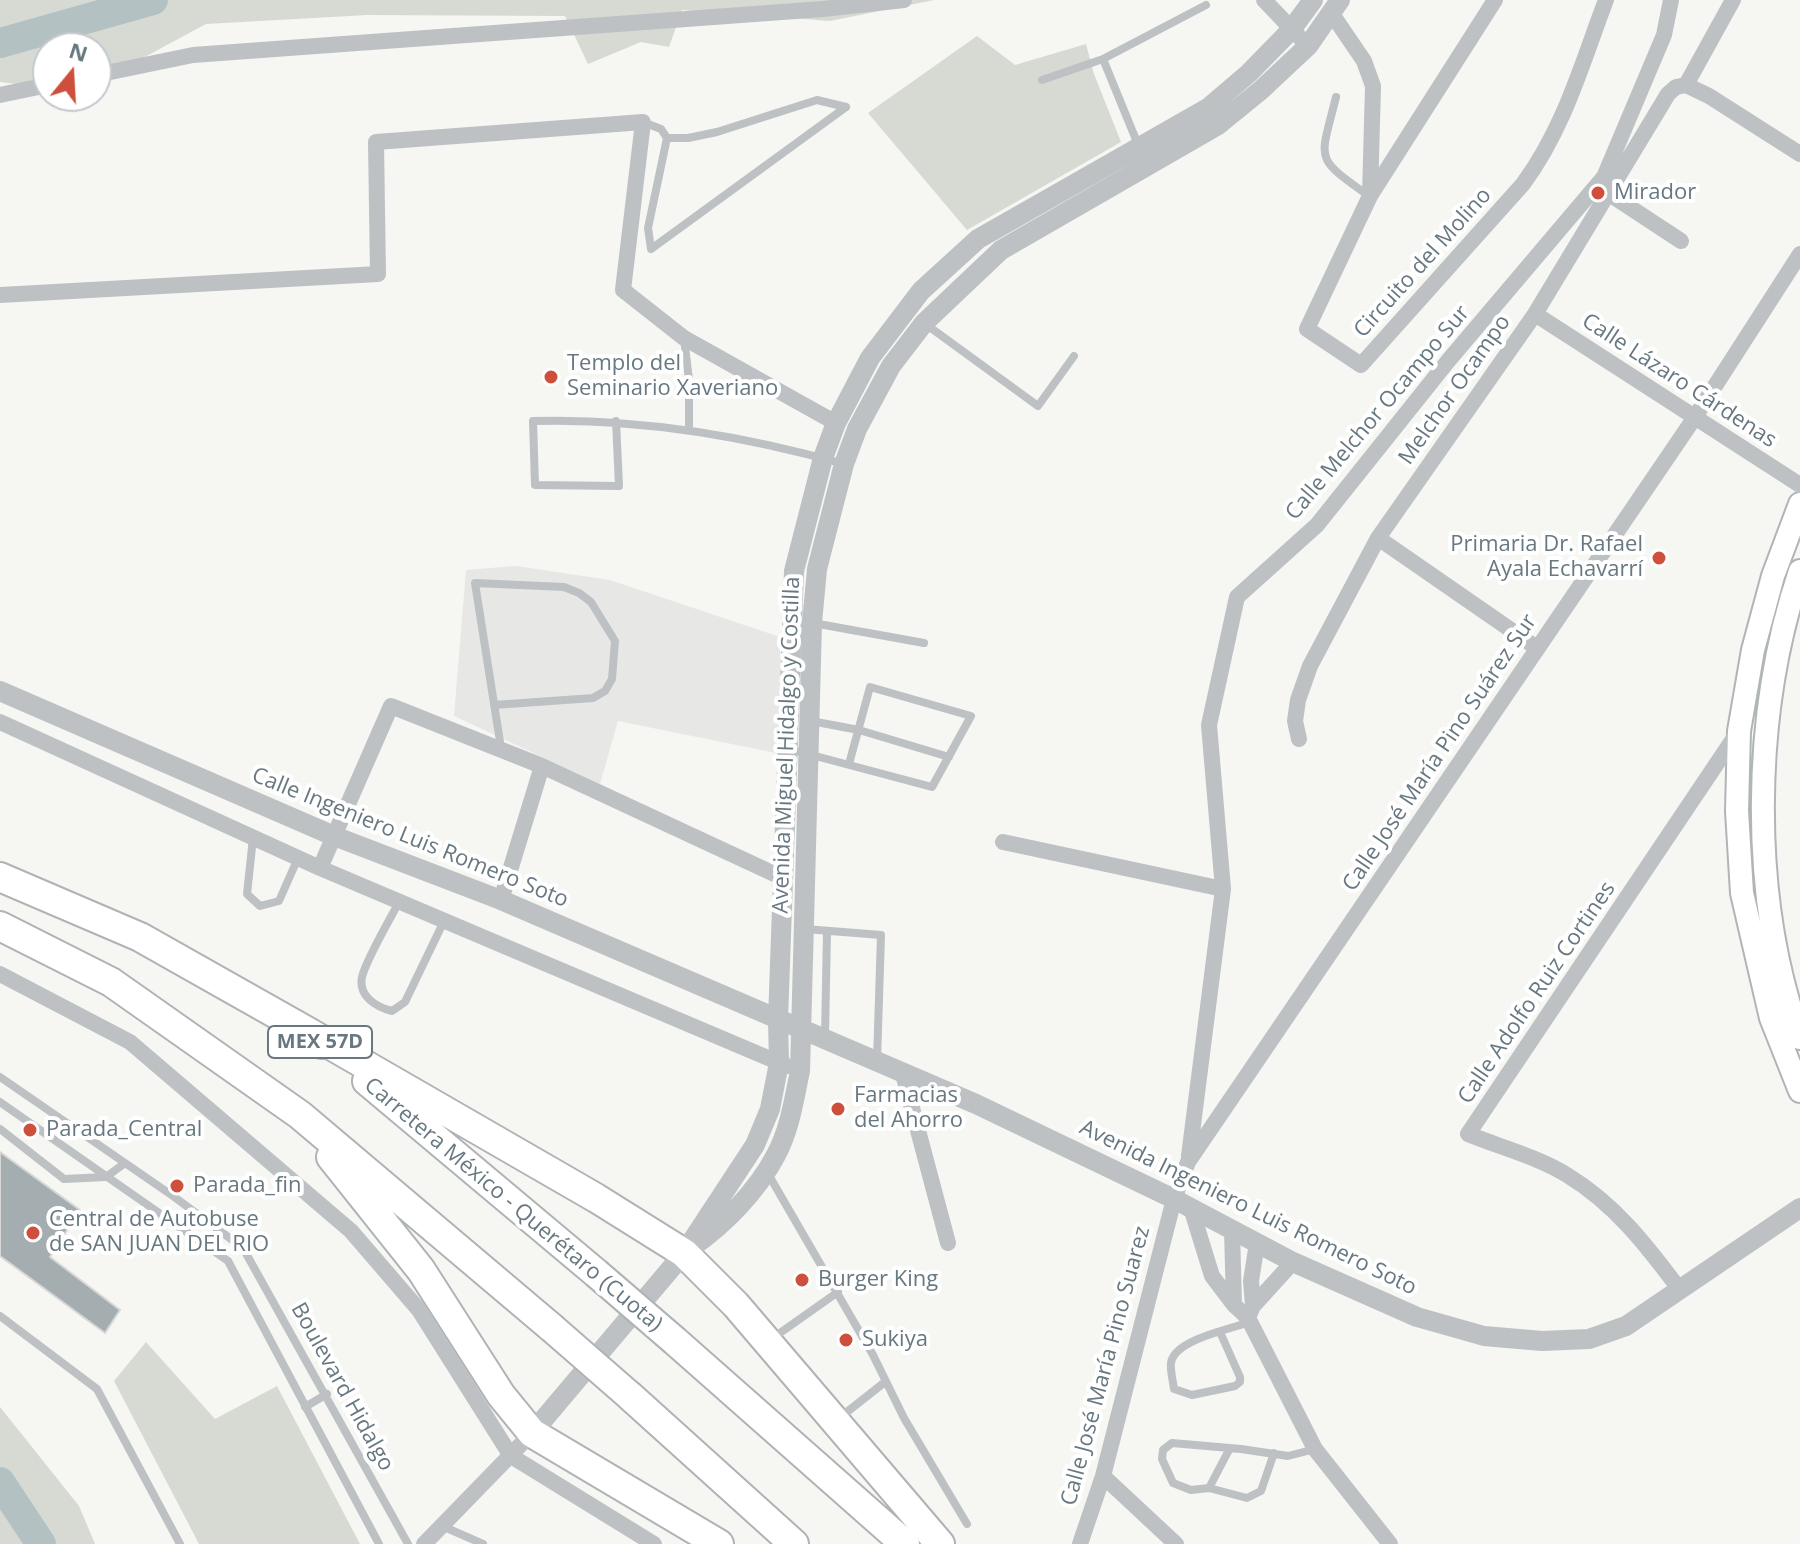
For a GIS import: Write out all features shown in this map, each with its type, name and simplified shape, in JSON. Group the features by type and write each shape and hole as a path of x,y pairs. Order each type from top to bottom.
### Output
{"highway":[{"name":"Carretera México - Querétaro (Cuota)","path":"0,877 140,937 310,1033 596,1273 905,1544"},
{"name":"MEX 57D","path":"0,926 111,982 300,1115 552,1328 794,1544"},
{"path":"310,1033 596,1198 684,1253 736,1305 940,1544"},
{"path":"300,1115 421,1270 501,1395 532,1433 719,1544"}],"main road":[{"path":"1800,504 1773,576 1753,650 1739,731 1737,811 1742,893 1771,1018 1800,1091"},
{"path":"1800,571 1777,655 1762,759 1766,888 1790,1009 1800,1038"}],"street":[{"path":"112,72 193,55 823,9 904,0"},
{"path":"1264,0 1308,46"},
{"name":"Avenida Miguel Hidalgo y Costilla","path":"532,1433 684,1253 755,1145 770,1109 779,1063 783,878 799,752 809,721 817,569 844,464 857,429 891,366 924,323 1001,250 1143,156 1208,108 1249,73 1291,30 1313,0"},
{"name":"Circuito del Molino","path":"1495,0 1370,196 1307,329 1361,365 1542,159 1606,0"},
{"name":"Calle Melchor Ocampo Sur","path":"1188,1162 1223,889 1209,725 1237,597 1317,525 1448,361 1604,177 1664,35 1671,0"},
{"name":"Melchor Ocampo","path":"1299,739 1295,721 1298,700 1310,666 1378,538 1535,314 1668,94 1676,87 1686,85 1733,0"},
{"name":"Avenida Miguel Hidalgo y Costilla","path":"684,1253 719,1228 766,1171 777,1153 791,1113 800,1071 804,929 794,571 823,458 836,423 870,358 921,291 978,239 1143,156 1218,125 1308,46 1336,7"},
{"name":"Circuito del Molino","path":"1336,7 1364,61 1373,86 1370,196"},
{"path":"1686,85 1709,96 1800,154"},
{"path":"0,95 32,88"},
{"path":"0,295 378,274 376,142 643,122 623,290 684,338 836,423"},
{"path":"1608,193 1681,241"},
{"name":"Calle José María Pino Suárez Sur","path":"1182,1204 1188,1162 1695,417 1800,254"},
{"name":"Calle Lázaro Cárdenas","path":"1535,314 1800,485"},
{"path":"1378,538 1537,648"},
{"name":"Calle Ingeniero Luis Romero Soto","path":"0,691 334,836 501,900 801,1031"},
{"path":"320,868 391,706 542,766 783,878"},
{"path":"0,722 320,868 800,1071"},
{"name":"Calle Adolfo Ruiz Cortines","path":"1680,1290 1643,1241 1605,1201 1565,1173 1468,1134 1739,731"},
{"path":"501,900 542,766"},
{"path":"1003,842 1223,889"},
{"path":"0,974 130,1042 351,1231 419,1310 511,1456 654,1544"},
{"name":"Avenida Ingeniero Luis Romero Soto","path":"801,1031 976,1104 1293,1262 1417,1317 1484,1336 1542,1341 1589,1339 1626,1326 1800,1208"},
{"path":"903,1074 948,1243"},
{"path":"1182,1204 1212,1276 1234,1305 1251,1315"},
{"name":"Calle José María Pino Suarez","path":"1080,1544 1103,1476 1182,1204"},
{"path":"1232,1230 1234,1305"},
{"path":"1257,1243 1251,1281 1251,1315 1315,1449 1390,1544"},
{"path":"1251,1315 1293,1262"},
{"path":"424,1544 532,1433"},
{"path":"1103,1476 1176,1544"}],"lane":[{"path":"1042,80 1103,59 1206,5"},
{"path":"1103,59 1143,156"},
{"path":"1336,97 1323,150 1325,161 1333,171 1370,196"},
{"path":"643,122 652,124 667,138 688,138 717,132 817,100 846,107 651,249 648,228 667,138"},
{"path":"924,323 1038,406 1074,356"},
{"path":"684,338 689,380 689,428"},
{"path":"616,421 619,486 535,485 533,421 616,421 689,428 844,464"},
{"path":"494,705 593,698 605,691 612,679 615,641 591,602 564,587 475,583 494,705 501,749"},
{"path":"812,623 924,643"},
{"path":"799,752 932,787 971,716 870,687 849,764"},
{"path":"809,721 859,730 949,757"},
{"path":"253,838 247,894 260,906 279,901 298,858"},
{"path":"399,902 362,977 363,992 376,1008 392,1011 405,1002 444,921"},
{"path":"804,929 881,935 877,1063"},
{"path":"825,1041 827,931"},
{"path":"0,1077 125,1163 106,1177 64,1179 0,1129"},
{"path":"21,1091 4,1105 106,1177"},
{"name":"Boulevard Hidalgo","path":"125,1163 243,1248 408,1544"},
{"path":"766,1171 838,1292 885,1382 967,1524"},
{"name":"Boulevard Hidalgo","path":"106,1177 228,1261 379,1544"},
{"path":"767,1341 838,1292"},
{"path":"1220,1332 1240,1382 1235,1386 1192,1395 1174,1389 1171,1364 1174,1353 1190,1342 1220,1332 1251,1315"},
{"path":"0,1316 97,1389 180,1544"},
{"path":"835,1421 885,1382"},
{"path":"305,1407 327,1394"},
{"path":"1274,1453 1261,1491 1247,1498 1209,1488 1191,1490 1173,1483 1162,1459 1163,1450 1172,1443 1230,1448 1274,1453 1288,1456 1315,1449"},
{"path":"1209,1488 1230,1448"},
{"path":"442,1526 483,1544"}],"shaded area":[{"path":"0,0 934,0 830,21 682,10 669,47 641,42 588,64 565,16 367,15 206,24 126,67 112,71 112,32 32,32 32,86 0,82"},
{"path":"977,36 1015,65 1086,44 1094,74 1121,142 967,230 868,113"},
{"path":"516,566 610,580 780,637 781,754 618,721 600,784 454,716 466,570"},
{"path":"146,1342 215,1419 277,1386 360,1544 199,1544 114,1381"},
{"path":"0,1407 79,1506 95,1544 0,1544"}],"building":[{"name":"Central de Autobuse de SAN JUAN DEL RIO","path":"0,1152 80,1210 50,1257 120,1310 105,1333 0,1256"}],"waterway":[{"path":"0,43 153,0"},
{"path":"0,1482 41,1544"}],"place":[{"name":"Mirador","path":"1598,193"},
{"name":"Templo del Seminario Xaveriano","path":"551,377"},
{"name":"Primaria Dr. Rafael Ayala Echavarrí","path":"1659,558"},
{"name":"Farmacias del Ahorro","path":"838,1109"},
{"name":"Parada_Central","path":"30,1130"},
{"name":"Parada_fin","path":"177,1186"},
{"name":"Central de Autobuse de SAN JUAN DEL RIO","path":"33,1233"},
{"name":"Burger King","path":"802,1280"},
{"name":"Sukiya","path":"846,1340"}]}
